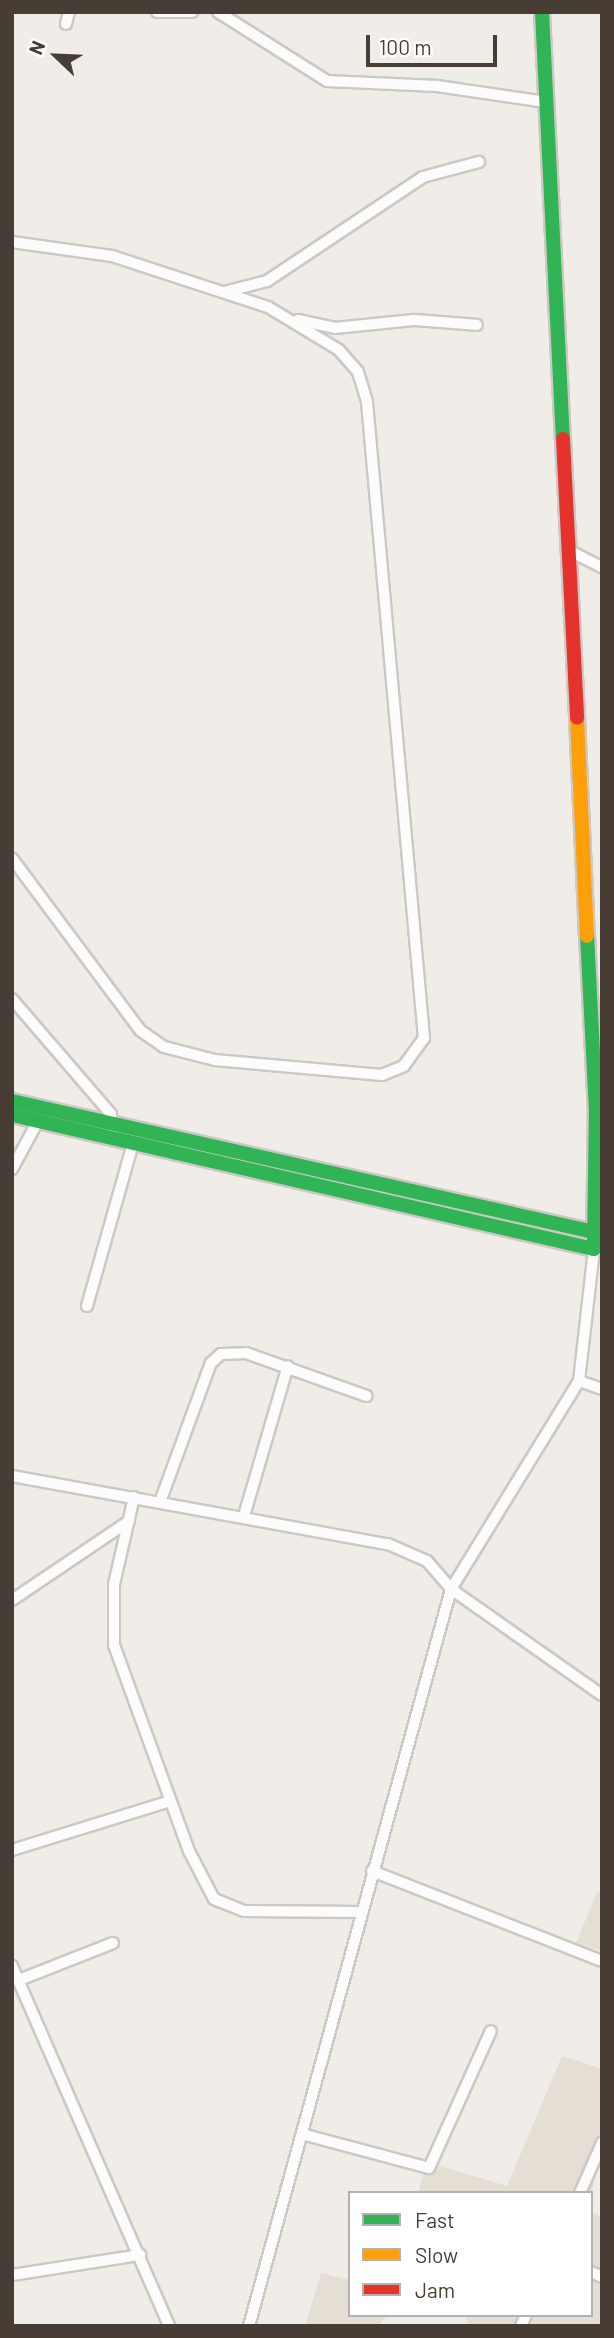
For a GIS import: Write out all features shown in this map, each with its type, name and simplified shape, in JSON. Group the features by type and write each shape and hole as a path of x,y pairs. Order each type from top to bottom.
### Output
{"street":[{"path":"66,24 69,12"},
{"path":"157,12 192,12"},
{"path":"218,12 327,81 437,86 546,102"},
{"path":"248,2326 451,1589 579,1381 594,1249 593,1049 542,12"},
{"path":"224,292 267,281 423,177 479,162"},
{"path":"12,242 112,256 224,292 289,318 335,328 414,320 477,325"},
{"path":"12,858 140,1030 164,1047 215,1060 382,1075 404,1066 424,1038 367,402 353,363 289,318"},
{"path":"570,551 602,567"},
{"path":"12,999 113,1131"},
{"path":"593,1049 602,1031"},
{"path":"12,1101 113,1131 133,1143 594,1249"},
{"path":"12,1115 113,1131 594,1232"},
{"path":"12,1169 38,1121"},
{"path":"87,1306 133,1143"},
{"path":"160,1503 211,1363 221,1354 246,1353 368,1395"},
{"path":"244,1516 288,1366"},
{"path":"579,1381 602,1389"},
{"path":"12,1476 388,1544 427,1561 451,1589 602,1695"},
{"path":"134,1497 109,1621 170,1801 214,1899 228,1908 361,1912"},
{"path":"12,1600 129,1521"},
{"path":"12,1850 170,1801"},
{"path":"372,1871 602,1961"},
{"path":"19,1980 113,1943"},
{"path":"12,1966 169,2326"},
{"path":"302,2134 429,2168 491,2031"},
{"path":"581,2191 602,2143"},
{"path":"12,2275 140,2255"}],"shaded area":[{"path":"597,1892 602,1893 602,1951 576,1943"},
{"path":"562,2056 602,2069 602,2148 592,2191 419,2191 427,2162 507,2186"},
{"path":"593,2213 602,2217 602,2326 469,2326 466,2317 593,2317"},
{"path":"321,2273 348,2280 348,2317 386,2317 378,2326 305,2326"}],"traffic: fast":[{"path":"542,12 563,439"},
{"path":"12,1115 594,1249 596,1112 587,936"},
{"path":"12,1101 594,1232"}],"traffic: slow":[{"path":"577,718 587,936"}],"traffic: jam":[{"path":"563,439 577,718"}]}
